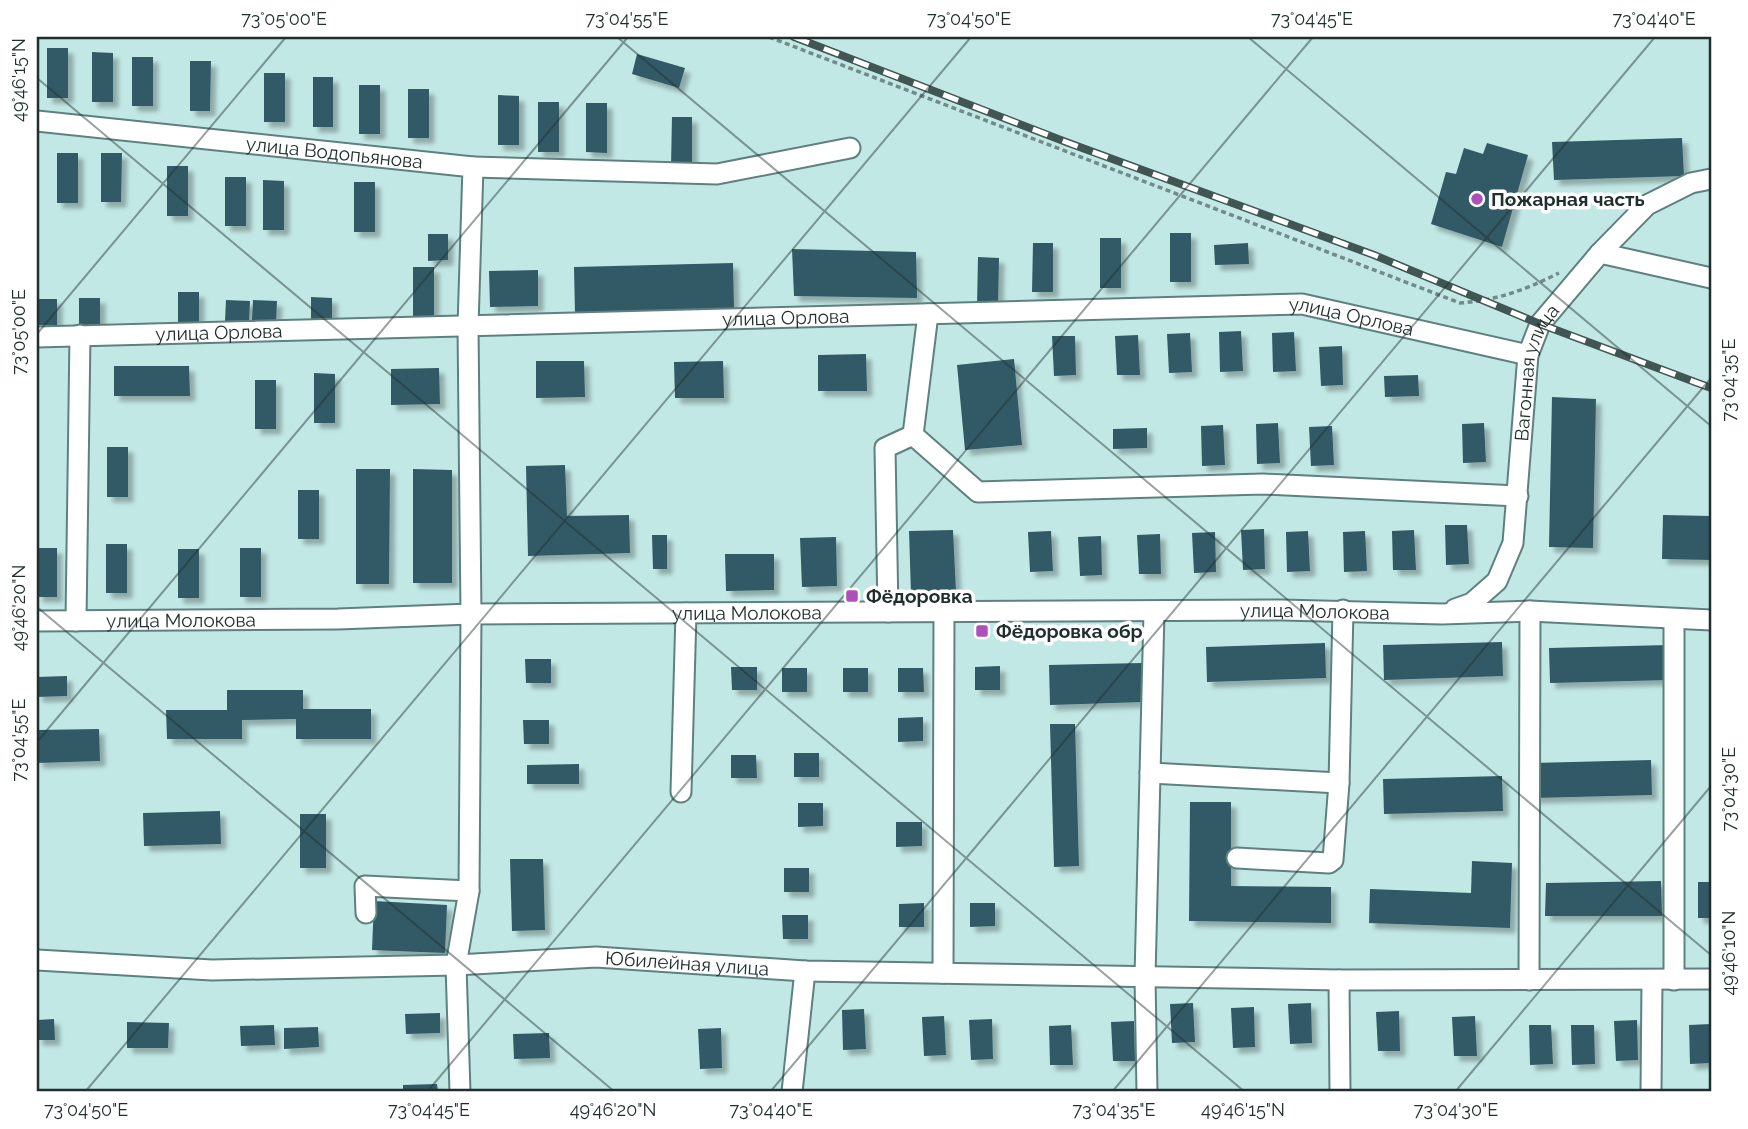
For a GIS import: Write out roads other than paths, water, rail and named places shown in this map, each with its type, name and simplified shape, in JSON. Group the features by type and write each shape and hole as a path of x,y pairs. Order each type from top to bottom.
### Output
{"street":[{"name":"улица Водопьянова","path":"37,121 473,167 717,174 850,148"},
{"path":"460,1092 456,965 469,891 471,614 468,326 473,167"},
{"name":"Вагонная улица","path":"1442,614 1472,603 1497,581 1513,543 1528,355 1540,324 1600,253 1647,205 1691,183 1711,179"},
{"path":"1600,253 1711,278"},
{"name":"улица Орлова","path":"37,337 1302,304 1528,355"},
{"path":"913,435 928,314"},
{"path":"76,621 80,335"},
{"path":"913,435 978,492 1262,484 1518,496"},
{"path":"888,612 885,448 913,435"},
{"path":"1237,858 1329,863 1334,855 1339,783 1343,610"},
{"name":"улица Молокова","path":"37,621 471,614 1343,610 1442,614 1530,611 1711,620"},
{"path":"1529,980 1530,611"},
{"path":"943,974 944,612"},
{"path":"1147,1092 1145,977 1154,612"},
{"path":"681,792 686,613"},
{"path":"1674,619 1674,980"},
{"path":"1150,773 1339,783"},
{"path":"366,913 365,886 469,891"},
{"name":"Юбилейная улица","path":"37,960 212,970 456,965 596,957 806,971 943,974 1339,980 1711,979"},
{"path":"792,1092 806,971"},
{"path":"1339,980 1340,1092"},
{"path":"1651,1092 1652,980"}],"railway":[{"path":"794,37 1066,142 1374,255 1540,324 1711,388"}],"place":[{"name":"Пожарная часть","path":"1477,199"},
{"name":"Фёдоровка","path":"852,596"},
{"name":"Фёдоровка обр","path":"982,631"}]}
